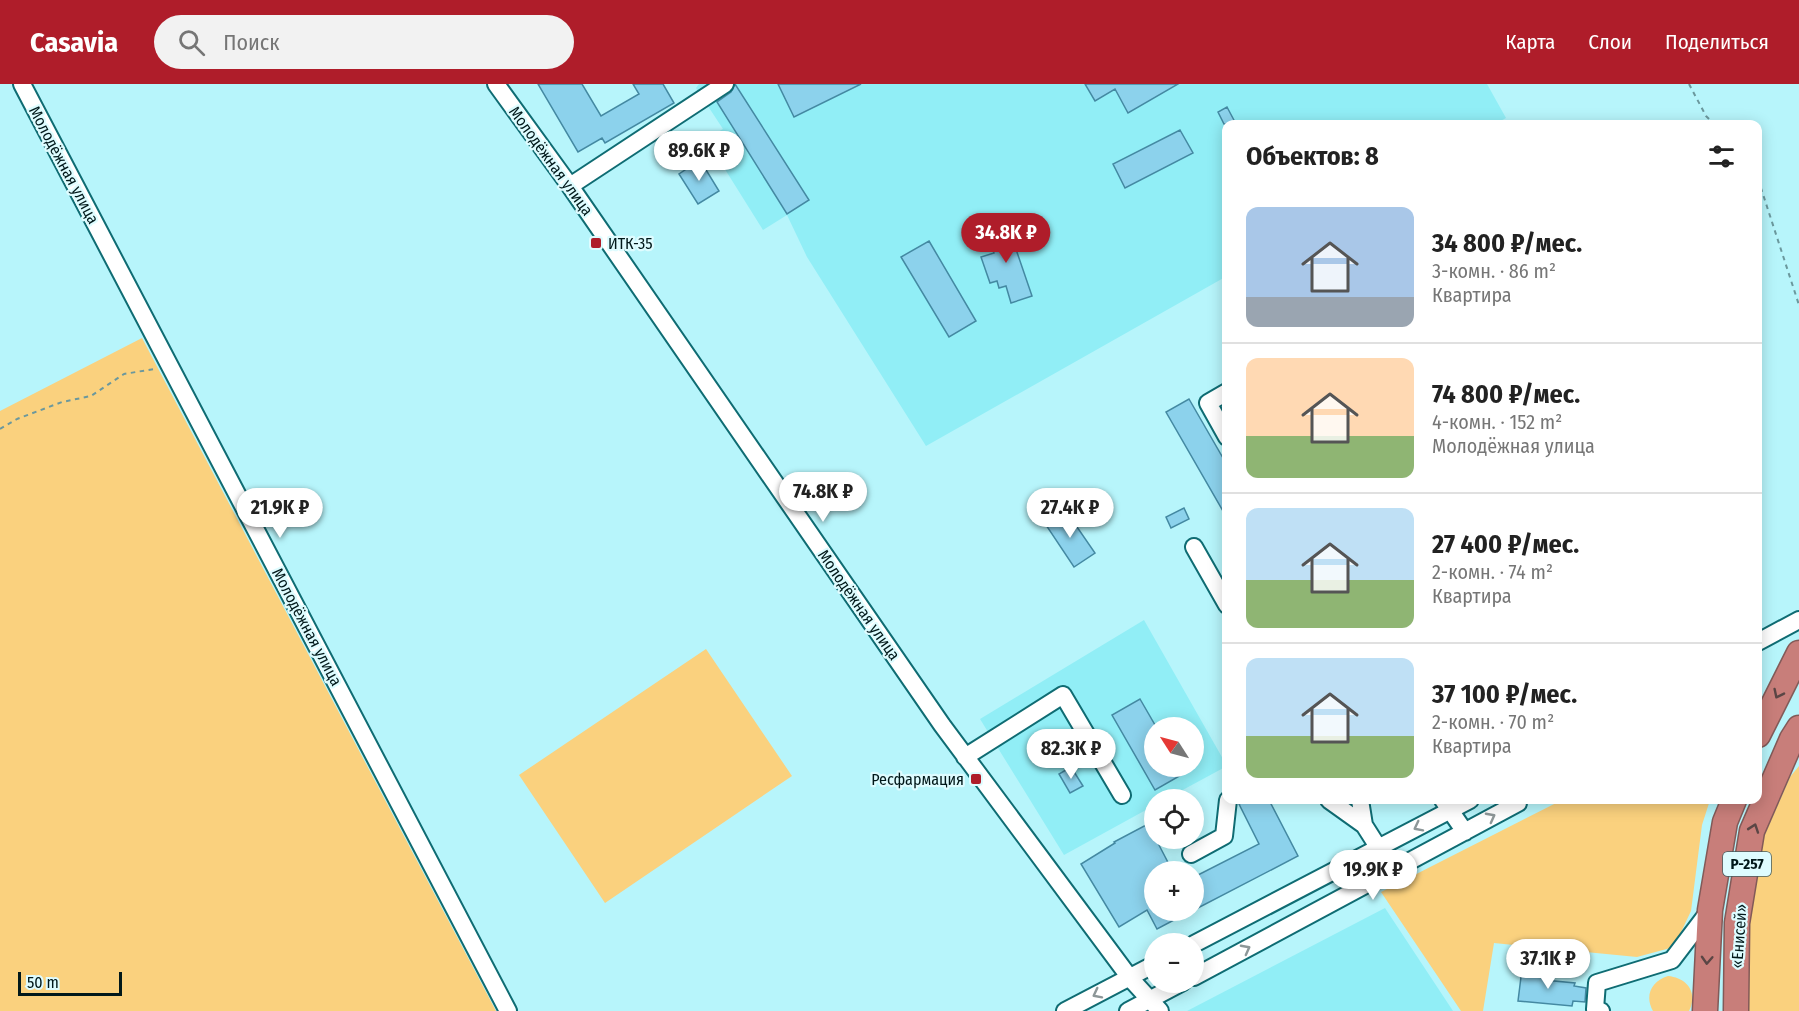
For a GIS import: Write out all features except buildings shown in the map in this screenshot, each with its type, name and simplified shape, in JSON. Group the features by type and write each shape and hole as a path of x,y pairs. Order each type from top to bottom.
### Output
{"highway":[{"path":"1762,727 1799,652"},
{"name":"«Енисей»","path":"1736,1011 1737,923 1752,831 1792,739 1799,728"},
{"name":"«Енисей»","path":"1705,1011 1710,910 1725,822 1732,804"}],"street":[{"name":"Молодёжная улица","path":"22,84 508,1011"},
{"name":"Молодёжная улица","path":"496,84 570,186 965,757 1130,978 1155,1006"},
{"path":"570,186 725,84"},
{"path":"1222,395 1208,403 1222,428"},
{"path":"1194,547 1222,596"},
{"path":"1762,640 1799,620"},
{"path":"965,757 1063,695 1122,795"},
{"path":"1191,854 1224,836 1228,804"},
{"path":"1335,804 1364,825"},
{"path":"1360,804 1364,825 1378,847"},
{"path":"1204,939 1378,847 1447,804 1465,832"},
{"path":"1204,972 1516,804"},
{"path":"1601,1011 1595,1009 1597,983 1672,960 1710,910"},
{"path":"1065,1011 1144,970"},
{"path":"1128,1011 1155,1006 1170,993"}],"path":[{"path":"1689,84 1710,120"},
{"path":"1762,191 1799,305"},
{"path":"0,429 17,419 62,402 91,396 124,374 170,366"}],"shaded area":[{"path":"699,84 1487,84 1506,118 1502,120 1222,120 1222,279 926,446 807,257 787,215 763,230 706,139 723,129 696,88"},
{"path":"142,338 496,1011 0,1011 0,411"},
{"path":"1144,620 1199,717 1144,717 1144,777 1204,777 1204,726 1222,757 1222,769 1184,789 1144,789 1144,811 1064,855 980,719"},
{"path":"706,649 792,776 605,903 519,775"},
{"path":"1799,766 1799,1011 1748,1011 1748,927 1762,841 1790,777"},
{"path":"1554,804 1709,804 1702,825 1691,911 1674,947 1637,957 1494,943 1483,1011 1461,1011 1381,892"},
{"path":"1385,908 1453,1011 1187,1011"},
{"path":"1668,976 1681,980 1689,987 1692,993 1692,1004 1689,1011 1653,1011 1649,999 1651,989 1658,981"}],"place":[{"name":"ИТК-35","path":"596,243"},
{"name":"Ресфармация","path":"976,779"}]}
